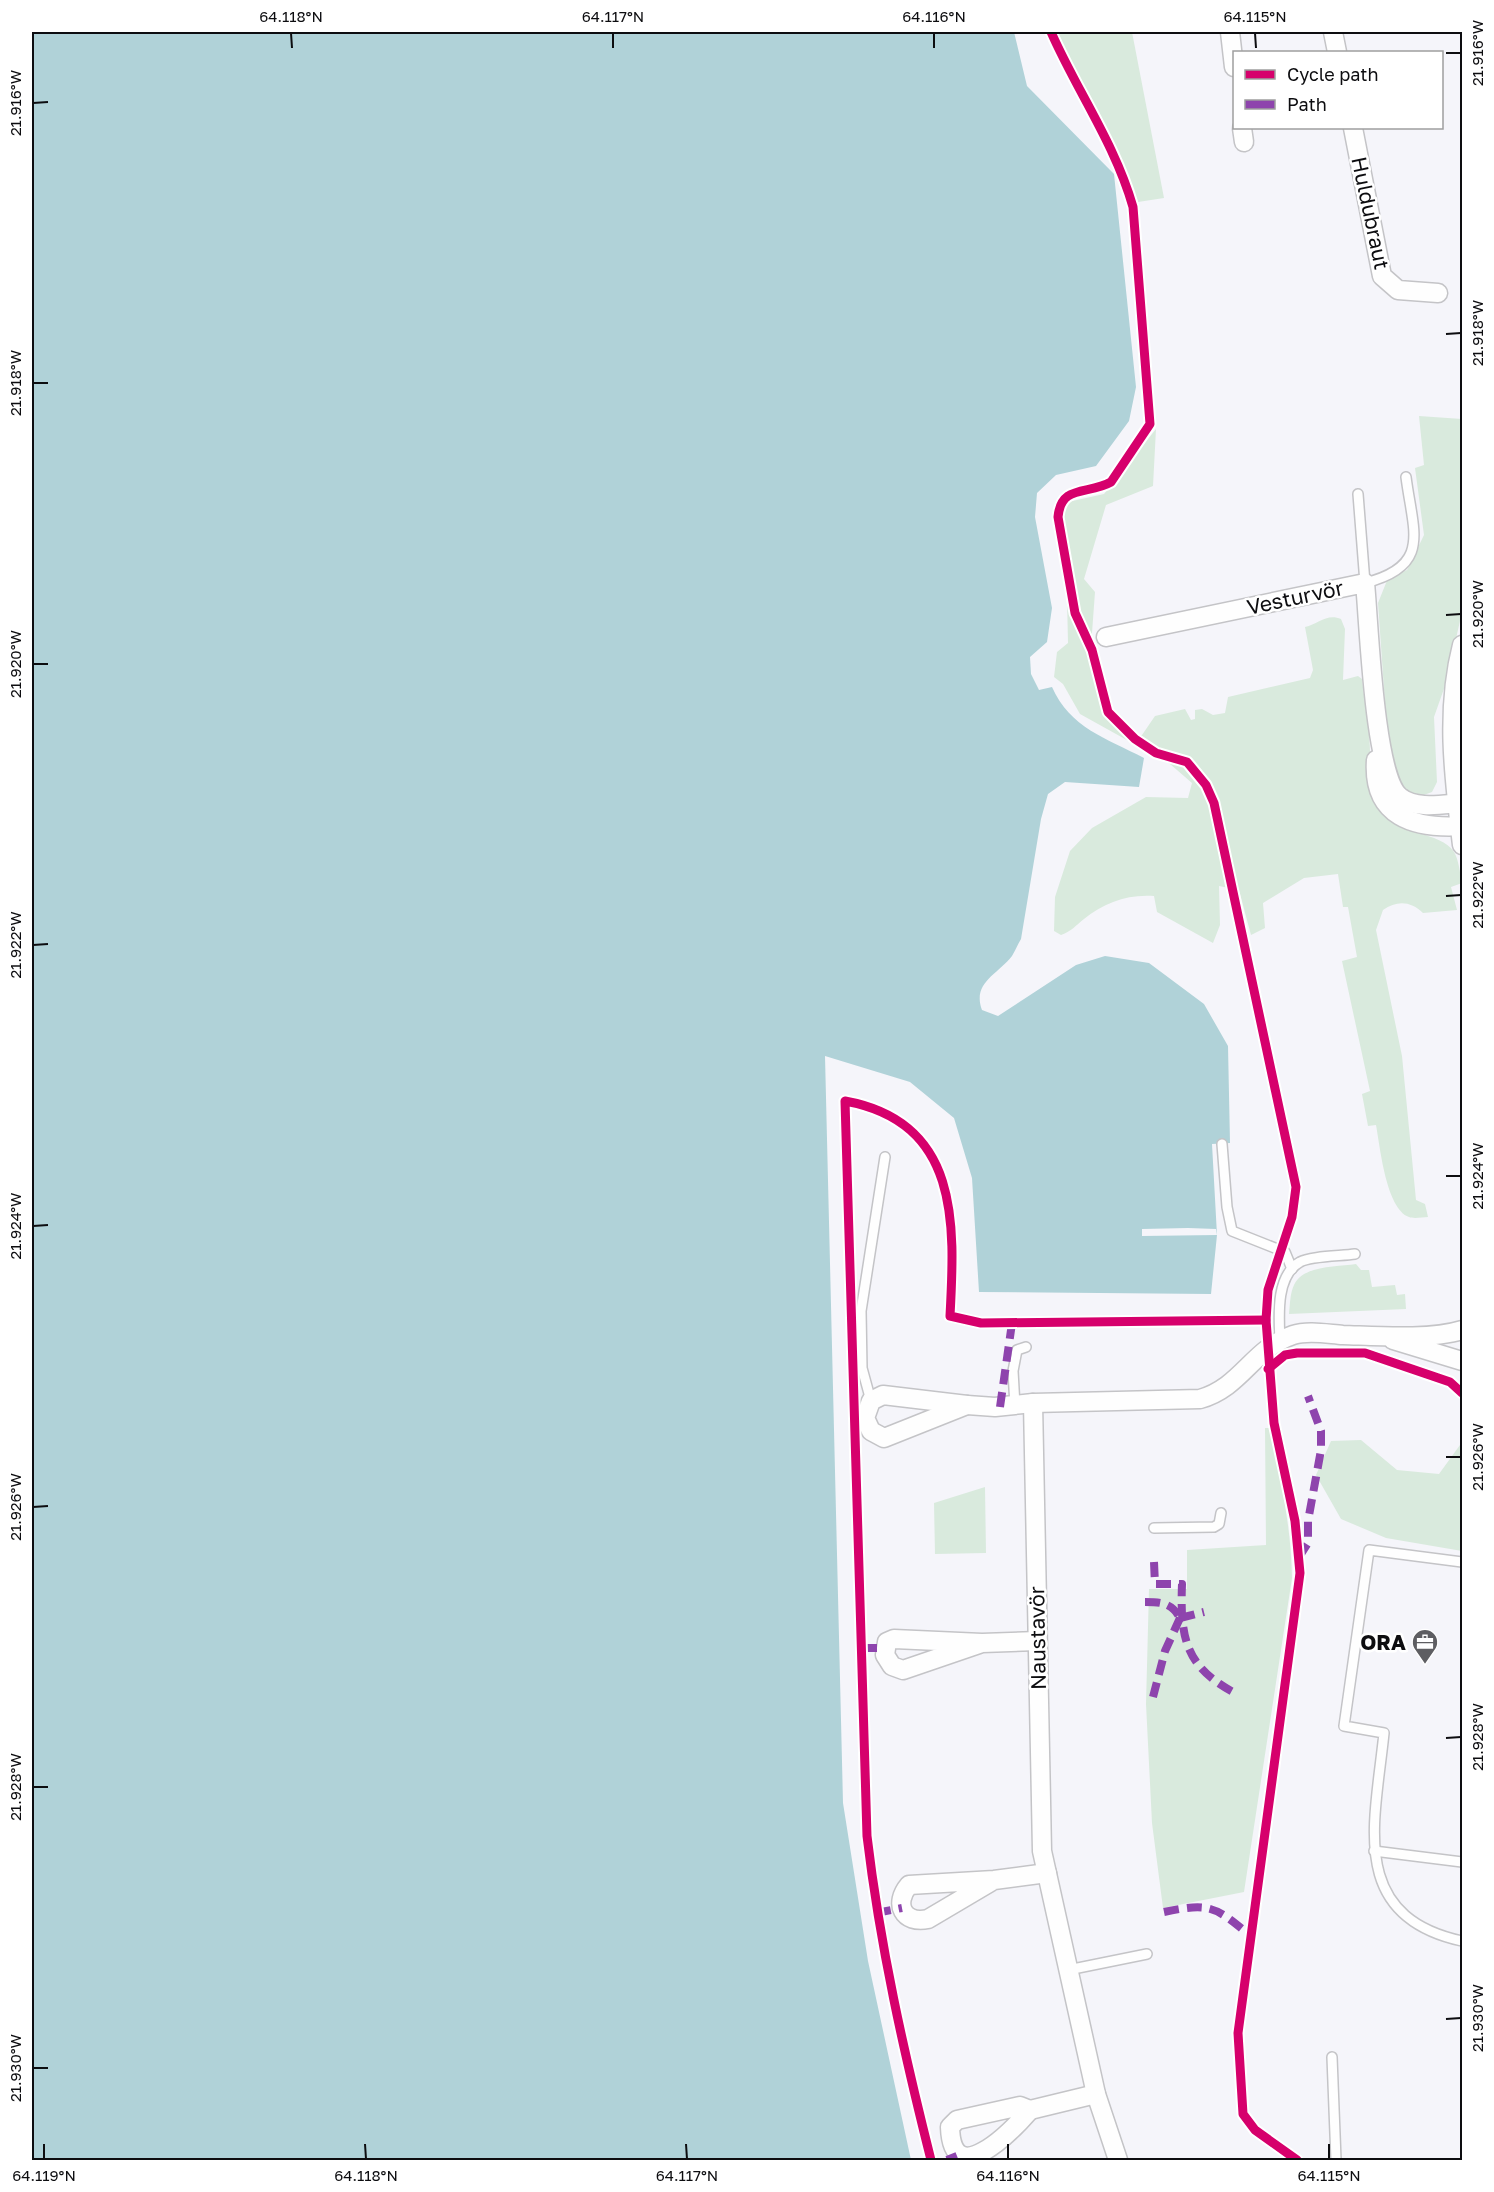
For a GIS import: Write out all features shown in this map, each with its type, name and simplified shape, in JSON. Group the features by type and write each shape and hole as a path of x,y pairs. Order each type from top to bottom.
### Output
{"street":[{"path":"1230,32 1233,58"},
{"path":"1333,32 1337,51"},
{"name":"Huldubraut","path":"1353,129 1382,276 1398,290 1438,293"},
{"name":"Vesturvör","path":"1106,637 1365,583 1378,741 1376,785 1386,805 1401,817 1417,824 1461,826"},
{"path":"1462,645 1452,702 1462,845"},
{"name":"Vesturvör","path":"1378,741 1386,777 1392,789 1401,798 1424,805 1460,803"},
{"path":"967,1405 884,1438 877,1436 867,1425 866,1412 871,1401 883,1395 967,1405 1200,1399 1218,1394 1261,1353 1294,1334 1382,1336 1448,1334 1462,1330"},
{"path":"1382,1336 1462,1361"},
{"name":"Naustavör","path":"1024,1404 1037,1641 1042,1851 1096,2094 1118,2160"},
{"path":"982,1643 1037,1641"},
{"path":"994,1880 1047,1873"},
{"path":"1030,2110 1096,2094"}],"lane":[{"path":"1358,494 1365,583 1401,569 1411,554 1413,535 1406,477"},
{"path":"1222,1144 1227,1207 1232,1232 1285,1251 1292,1269"},
{"path":"871,1401 862,1368 861,1311 885,1157"},
{"path":"1280,1341 1282,1290 1292,1269 1300,1262 1355,1254"},
{"path":"1024,1404 1014,1358 1017,1350 1026,1347"},
{"path":"1154,1528 1214,1527 1219,1524 1221,1513"},
{"path":"1462,1562 1369,1550 1344,1726 1384,1733 1373,1838 1382,1885 1395,1906 1415,1925 1443,1937 1462,1941"},
{"path":"1374,1851 1462,1862"},
{"path":"1068,1970 1147,1954"},
{"path":"1332,2057 1336,2160"}],"green space":[{"path":"1056,32 1132,32 1164,198 1138,202 1128,174"},
{"path":"1419,416 1462,419 1462,612 1446,683 1434,717 1437,782 1432,792 1421,796 1406,794 1389,761 1378,603 1388,578 1407,570 1424,535 1415,468 1424,465"},
{"path":"1156,429 1153,486 1106,505 1084,579 1095,592 1092,633 1086,645 1106,717 1131,739 1142,735 1155,716 1185,709 1191,720 1195,719 1195,710 1202,709 1213,715 1225,713 1228,697 1310,678 1313,670 1305,627 1331,617 1341,619 1345,629 1343,680 1358,676 1362,679 1370,741 1370,790 1373,800 1385,816 1395,823 1448,845 1457,859 1462,883 1451,887 1457,910 1423,913 1414,906 1399,903 1383,910 1376,930 1402,1056 1416,1200 1425,1204 1428,1217 1409,1217 1401,1212 1385,1176 1376,1125 1368,1126 1362,1094 1370,1091 1342,961 1357,957 1348,907 1343,907 1338,874 1304,878 1263,903 1265,928 1251,935 1239,890 1219,886 1220,925 1213,943 1157,912 1154,896 1134,896 1116,901 1092,913 1061,935 1054,931 1055,897 1070,851 1092,828 1146,797 1188,798 1192,783 1170,764 1080,714 1063,684 1054,677 1057,652 1068,643 1067,599 1073,583 1063,517 1068,502 1104,494"},
{"path":"1356,1264 1361,1270 1369,1270 1372,1287 1395,1285 1397,1295 1405,1294 1406,1309 1289,1314 1290,1299 1298,1278 1321,1268"},
{"path":"1265,1428 1269,1428 1285,1502 1292,1578 1244,1892 1163,1908 1152,1823 1146,1704 1149,1589 1187,1589 1187,1550 1266,1545"},
{"path":"1361,1440 1397,1470 1439,1474 1460,1445 1462,1446 1462,1551 1386,1538 1341,1519 1316,1475 1331,1441"},
{"path":"985,1487 986,1553 935,1554 934,1503"}],"water":[{"path":"32,32 1014,32 1027,86 1114,174 1136,387 1129,421 1096,466 1056,475 1037,493 1035,517 1052,608 1047,642 1030,657 1031,674 1039,690 1052,687 1069,713 1079,722 1103,738 1144,758 1139,787 1065,782 1048,794 1041,819 1021,939 1012,956 983,986 980,1001 982,1010 998,1016 1076,965 1105,956 1149,963 1204,1004 1228,1046 1230,1143 1212,1144 1217,1235 1211,1294 979,1292 972,1178 954,1118 910,1082 825,1056 843,1803 868,1961 911,2160 32,2160"}],"pier":[{"path":"1142,1229 1216,1229 1217,1235 1142,1236"}],"marked path":[{"path":"1000,1407 1012,1323"},
{"path":"1299,1557 1308,1543 1308,1521 1321,1450 1321,1431 1308,1396"},
{"path":"1154,1562 1155,1584 1182,1584 1182,1620 1189,1649 1196,1661 1218,1683 1235,1693"},
{"path":"1145,1602 1166,1604 1180,1618"},
{"path":"1180,1618 1204,1612"},
{"path":"1153,1697 1165,1651 1180,1618"},
{"path":"862,1648 885,1648"},
{"path":"1164,1912 1193,1907 1212,1910 1221,1913 1252,1937"},
{"path":"876,1913 902,1908"},
{"path":"947,2160 957,2156"}],"cycle path":[{"path":"1051,32 1116,161 1133,207 1150,424 1111,482 1070,495 1064,499 1060,507 1058,517 1075,613 1092,650 1108,712 1135,739 1156,753 1187,762 1206,785 1214,803 1296,1187 1292,1217 1268,1290 1266,1320 1274,1423 1295,1521 1300,1573 1238,2033 1243,2114 1255,2130 1297,2160"},
{"path":"931,2160 894,1999 867,1836 845,1101 883,1112 911,1130 930,1154 942,1182 949,1213 952,1246 950,1316 981,1323 1266,1320"},
{"path":"1268,1369 1285,1355 1297,1353 1365,1353 1450,1382 1462,1393"}],"place":[{"name":"ORA","path":"1425,1665"}]}
